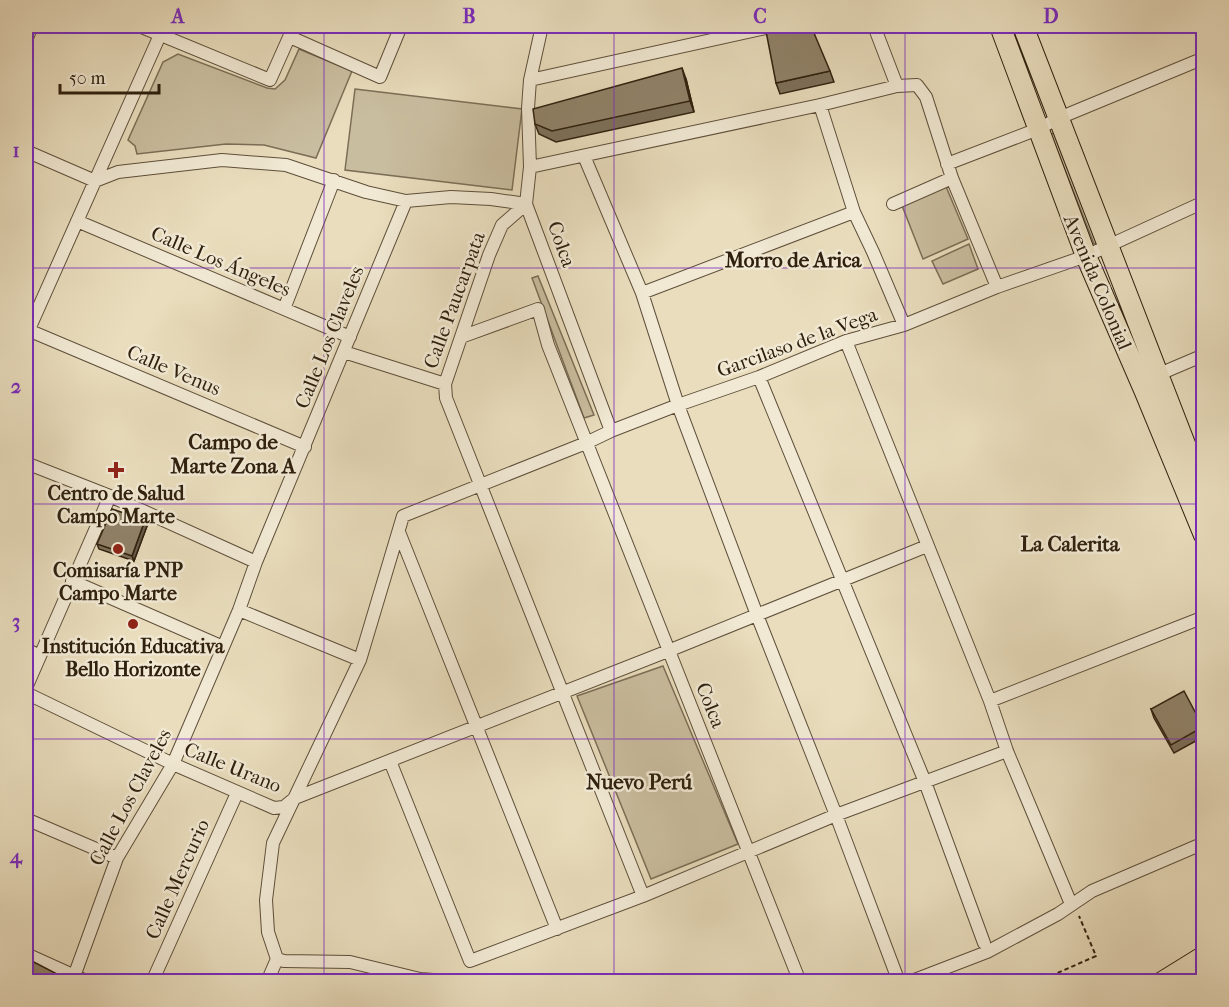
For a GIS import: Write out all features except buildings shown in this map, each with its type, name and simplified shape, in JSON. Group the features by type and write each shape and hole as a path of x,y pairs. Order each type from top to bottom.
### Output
{"main road":[{"name":"Avenida Colonial","path":"1000,26 1086,256 1201,524"},
{"name":"Avenida Colonial","path":"1023,26 1203,493"},
{"path":"1162,981 1203,956"}],"street":[{"path":"26,40 32,26"},
{"path":"139,26 162,30 270,80 292,31 380,77 401,26"},
{"path":"26,152 94,181 118,172 222,160 286,165 366,192 406,201 451,197 526,204 530,167 528,108 530,80 542,26"},
{"path":"530,80 775,26"},
{"path":"874,26 897,86"},
{"path":"27,333 162,30"},
{"path":"947,164 1038,129 1059,118 1203,58"},
{"path":"530,167 820,105 897,86 917,85 926,97 952,178 997,287"},
{"path":"820,105 854,212 903,325"},
{"path":"584,156 642,293 678,405 896,974"},
{"path":"893,204 952,178"},
{"path":"284,309 334,180"},
{"name":"Calle Los Claveles","path":"74,978 117,858 173,764 239,610 256,562 406,201"},
{"name":"Garcilaso de la Vega","path":"399,532 403,516 678,405 759,377 846,341 903,325 997,287 1086,256 1203,202"},
{"name":"Calle Paucarpata","path":"526,204 502,225 489,255 445,384 446,398 643,896"},
{"name":"Colca","path":"526,204 610,432"},
{"path":"642,293 854,212"},
{"name":"Calle Los Ángeles","path":"77,221 350,337"},
{"name":"Colca","path":"461,337 538,309 548,345 586,443 800,981"},
{"name":"Calle Venus","path":"27,333 305,447"},
{"path":"846,341 990,701 1007,751 1071,904"},
{"path":"344,352 445,384"},
{"path":"1145,392 1157,375 1203,356"},
{"path":"759,377 925,782 984,943"},
{"path":"26,463 110,496 256,562"},
{"path":"26,688 110,496"},
{"path":"267,981 277,959 268,932 267,878 273,843 360,660 399,532"},
{"path":"399,532 557,929"},
{"name":"Calle Urano","path":"26,693 237,793 274,808 284,807 295,798 564,693 927,546"},
{"path":"72,581 223,647"},
{"path":"239,610 360,660"},
{"path":"990,701 1203,617"},
{"path":"26,649 40,656"},
{"path":"390,761 470,961 643,896 836,815 1007,751"},
{"name":"Calle Mercurio","path":"152,981 237,793"},
{"path":"26,819 117,858"},
{"path":"909,981 987,952 1058,914 1092,891 1203,843"},
{"path":"26,954 74,978 88,981"},
{"path":"277,959 350,962 397,977 460,981"},
{"path":"665,981 717,981"}],"path":[{"path":"1037,981 1096,956 1078,911 1071,904"}],"shaded area":[{"path":"299,49 352,71 316,158 264,145 226,144 137,154 135,146 128,140 163,62 178,54 275,89 285,80"},
{"path":"355,89 522,109 512,190 345,170"},
{"path":"1055,133 1098,243 1094,244 1051,134"},
{"path":"942,177 968,239 923,259 899,198"},
{"path":"969,244 978,269 943,284 932,261"},
{"path":"538,276 594,415 584,418 532,278"},
{"path":"663,666 738,844 651,879 577,696"}],"place":[{"name":"Centro de Salud Campo Marte","path":"116,470"},
{"name":"Comisaría PNP Campo Marte","path":"118,549"},
{"name":"Institución Educativa Bello Horizonte","path":"133,624"}],"district":[{"name":"Morro de Arica","path":"793,260"},
{"name":"Campo de Marte Zona A","path":"233,454"},
{"name":"La Calerita","path":"1070,544"},
{"name":"Nuevo Perú","path":"639,782"}]}
